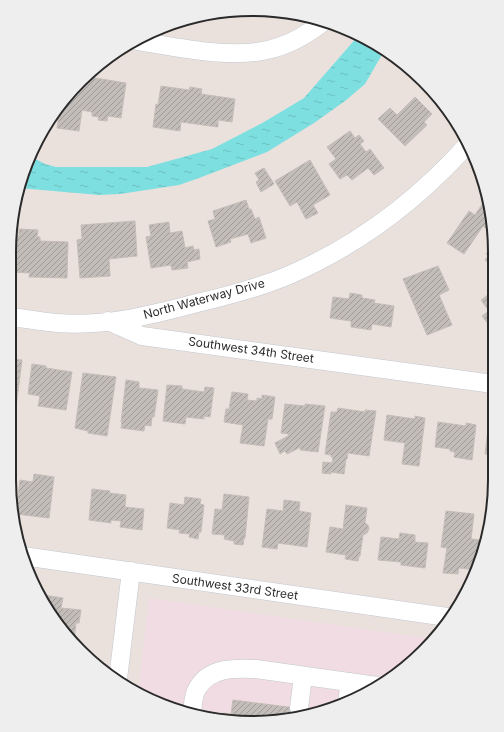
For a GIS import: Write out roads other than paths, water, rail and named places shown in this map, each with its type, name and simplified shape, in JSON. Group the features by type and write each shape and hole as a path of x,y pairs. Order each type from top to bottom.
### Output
{"street":[{"path":"145,42 219,52 248,53 267,50 292,42 315,25"},
{"name":"North Waterway Drive","path":"108,321 167,311 227,296 274,280 305,267 357,239 399,210 438,176 464,149"},
{"name":"Southwest 34th Street","path":"16,318 57,323 108,321 142,336 488,383"},
{"name":"Southwest 33rd Street","path":"29,557 444,617"},
{"path":"119,674 132,572"},
{"path":"193,708 194,696 202,681 212,673 224,669 241,668 369,685"},
{"path":"299,708 303,676"},
{"path":"348,695 350,682"}],"water":[{"path":"355,40 382,55 365,84 345,101 314,123 267,152 199,178 179,185 120,194 99,195 25,189 35,159 45,164 56,167 147,167 212,149 264,122 304,98"}]}
